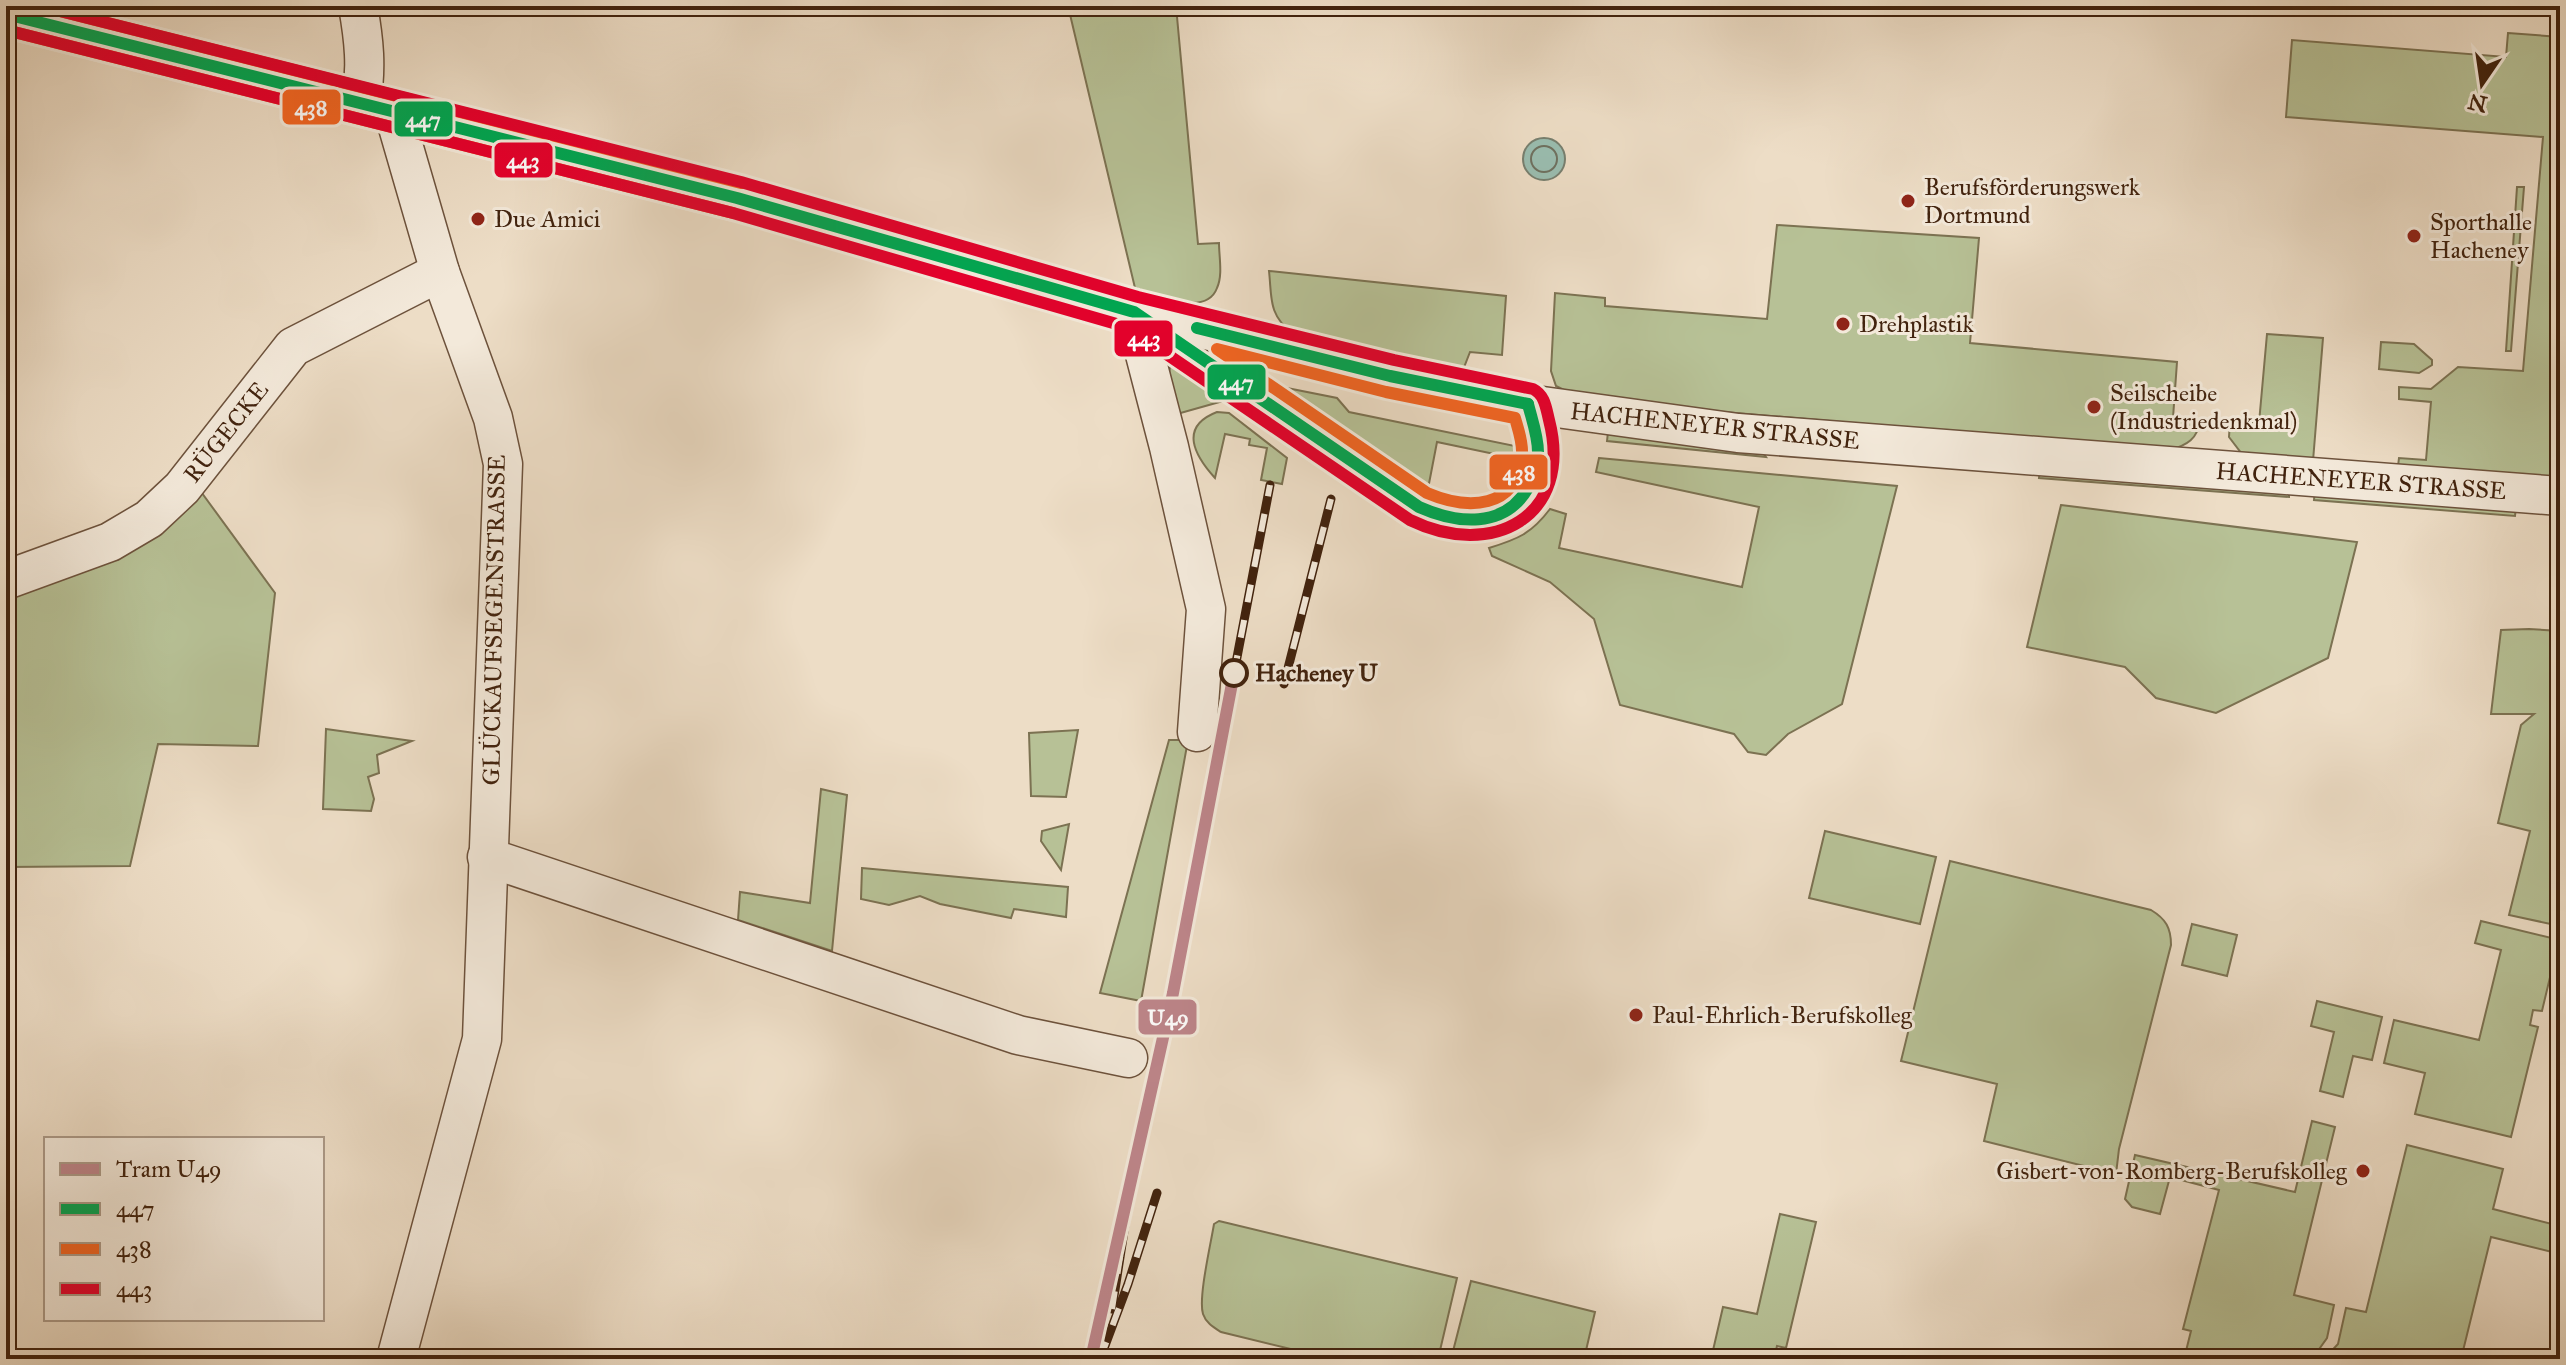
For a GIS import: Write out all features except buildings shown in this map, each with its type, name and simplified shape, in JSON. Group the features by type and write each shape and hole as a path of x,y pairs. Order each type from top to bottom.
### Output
{"street":[{"name":"GLÜCKAUFSEGENSTRASSE","path":"358,6 366,72 493,418 503,464 482,1039 396,1359"},
{"name":"HACHENEYER STRASSE","path":"6,14 737,198 1134,312 1405,379 1528,404 1738,433 2560,496"},
{"name":"RÜGECKE","path":"6,580 110,542 149,519 182,488 293,347 440,272"},
{"path":"1134,312 1206,609 1197,732"},
{"path":"487,857 1018,1035 1128,1058"}],"shaded area":[{"path":"1068,6 1176,6 1198,244 1219,243 1219,283 1211,297 1202,302 1179,302 1135,288"},
{"path":"2508,33 2560,37 2560,422 2557,460 2560,460 2560,478 2398,466 2399,458 2426,460 2431,402 2399,399 2399,387 2431,389 2458,367 2523,371 2543,137 2286,117 2292,40 2506,57"},
{"path":"2517,187 2524,187 2511,351 2506,351"},
{"path":"1777,225 1979,238 1970,343 2177,362 2173,418 2200,420 2197,432 2186,443 2170,450 1665,407 1572,394 1556,386 1551,371 1555,293 1605,298 1605,306 1767,319"},
{"path":"1269,271 1506,296 1502,355 1470,352 1461,375 1292,333 1275,312"},
{"path":"2267,334 2323,338 2313,461 2242,454 2229,437 2230,421 2259,423"},
{"path":"2381,342 2414,344 2432,360 2432,365 2419,373 2379,369"},
{"path":"1176,365 1223,401 1177,414 1169,373 1170,367"},
{"path":"1282,387 1337,398 1349,412 1515,446 1514,471 1499,492 1504,456 1437,442 1427,494"},
{"path":"1217,412 1229,413 1287,458 1282,484 1261,480 1267,448 1249,445 1250,439 1225,434 1215,478 1201,461 1194,434 1205,418"},
{"path":"1608,432 1759,447 1766,457 1607,441"},
{"path":"1599,458 1897,486 1842,704 1788,734 1766,755 1748,752 1734,734 1620,705 1594,619 1550,582 1492,556 1489,548 1523,534 1550,509 1566,514 1559,548 1742,587 1759,507 1596,472"},
{"path":"2040,468 2289,489 2289,497 2039,478"},
{"path":"199,489 275,593 258,746 158,744 130,866 6,867 6,562"},
{"path":"2315,489 2516,507 2515,516 2314,500"},
{"path":"2061,505 2357,542 2328,658 2216,713 2156,698 2125,667 2027,647"},
{"path":"2501,630 2560,631 2560,926 2509,915 2530,831 2498,823 2521,725 2534,714 2491,714"},
{"path":"326,729 412,741 377,755 379,773 368,777 374,799 371,811 323,809"},
{"path":"1078,730 1066,797 1031,796 1029,733"},
{"path":"1169,740 1188,740 1141,1001 1100,993"},
{"path":"821,789 847,795 832,951 738,920 740,892 810,903"},
{"path":"1069,824 1061,870 1041,841 1042,831"},
{"path":"1825,831 1936,857 1920,924 1809,898"},
{"path":"1950,861 2151,910 2167,924 2171,945 2119,1149 2116,1174 1984,1141 1997,1084 1901,1061"},
{"path":"862,868 1068,887 1066,917 1014,909 1011,918 940,904 920,896 889,905 861,899"},
{"path":"2481,921 2560,940 2560,974 2551,973 2542,1011 2533,1010 2530,1025 2538,1027 2511,1137 2415,1114 2425,1073 2384,1063 2394,1020 2479,1040 2501,950 2475,943"},
{"path":"2192,924 2237,935 2227,976 2182,965"},
{"path":"2317,1001 2382,1017 2372,1060 2353,1056 2343,1097 2320,1091 2334,1032 2311,1026"},
{"path":"2312,1121 2335,1127 2294,1295 2334,1305 2327,1338 2312,1359 2184,1359 2191,1331 2183,1329 2219,1190 2170,1177 2160,1214 2132,1207 2125,1199 2135,1155 2295,1192"},
{"path":"2407,1145 2503,1169 2493,1209 2560,1226 2560,1254 2491,1237 2461,1359 2324,1359 2338,1344 2346,1308 2366,1312"},
{"path":"1780,1214 1816,1222 1786,1348 1777,1346 1774,1359 1711,1359 1723,1307 1757,1314"},
{"path":"1219,1221 1457,1278 1438,1359 1332,1359 1221,1332 1206,1320 1202,1306 1214,1224"},
{"path":"1471,1281 1595,1312 1584,1359 1451,1359"}],"water":[{"path":"1544,138 1559,144 1565,159 1559,174 1544,180 1529,174 1523,159 1529,144"}],"railway":[{"path":"1234,673 1270,485"},
{"path":"1284,684 1331,499"},
{"path":"1112,1309 1131,1186"},
{"path":"1100,1359 1157,1193"}],"tram line":[{"name":"U49","path":"1091,1359 1173,993 1234,673"}],"transit line":[{"name":"438","path":"40,6 741,183"},
{"name":"443","path":"6,30 733,213 1127,327 1410,520 1441,531 1470,535 1497,532 1520,521 1538,505 1549,482 1554,454 1549,420 1543,398 1533,389 1394,360 1138,297 741,182 40,6"},
{"name":"447","path":"6,14 737,198 1134,312 1419,507 1449,517 1493,517 1506,511 1528,488 1538,452 1528,404"},
{"name":"438","path":"6,30 733,213"},
{"name":"447","path":"1197,328 1390,376 1528,404"},
{"name":"438","path":"1217,349 1386,392 1515,418 1522,450 1518,473 1511,487 1501,496 1488,501 1458,502 1427,493 1217,349"}],"place":[{"name":"Berufsförderungswerk Dortmund","path":"1908,201"},
{"name":"Due Amici","path":"478,219"},
{"name":"Sporthalle Hacheney","path":"2414,236"},
{"name":"Drehplastik","path":"1843,324"},
{"name":"Seilscheibe (Industriedenkmal)","path":"2094,407"},
{"name":"Hacheney U","path":"1234,673"},
{"name":"Paul-Ehrlich-Berufskolleg","path":"1636,1015"},
{"name":"Gisbert-von-Romberg-Berufskolleg","path":"2363,1171"}]}
